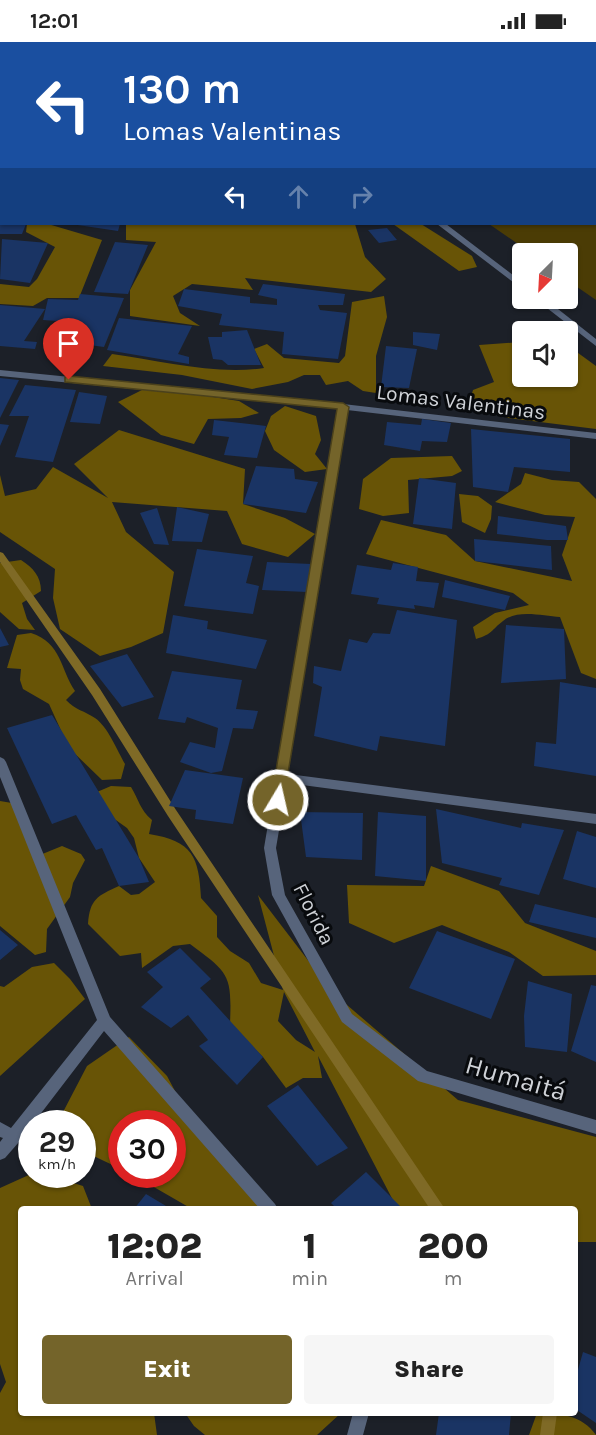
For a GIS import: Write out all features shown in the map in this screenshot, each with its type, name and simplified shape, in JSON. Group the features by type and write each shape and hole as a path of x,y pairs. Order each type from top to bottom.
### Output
{"street":[{"path":"442,225 512,278"},
{"path":"552,309 596,343"},
{"name":"Lomas Valentinas","path":"0,373 343,407 596,436"},
{"name":"Florida","path":"343,407 270,848 279,895 347,1018 423,1076"},
{"path":"0,762 104,1021 267,1206"},
{"path":"282,778 596,819"},
{"path":"0,1153 104,1021"},
{"name":"Humaitá","path":"423,1076 596,1127"},
{"path":"0,1129 14,1137"},
{"path":"355,1435 360,1416"}],"shaded area":[{"path":"27,225 51,225 102,240 79,298 47,298 33,306 0,304 0,284 29,287 37,279 55,247 26,232"},
{"path":"126,225 355,225 365,257 386,279 371,292 245,278 253,290 192,284 173,296 180,313 200,326 130,316 130,290 156,242 126,240"},
{"path":"394,225 423,225 472,256 477,267 459,271"},
{"path":"490,225 596,225 596,300 578,288 578,243 517,243"},
{"path":"384,296 387,317 376,356 376,393 363,391 348,381 326,385 320,375 304,375 288,382 252,389 182,375 103,366 112,354 226,370 264,368 254,349 267,344 284,358 339,363 345,356 352,302"},
{"path":"512,343 512,387 578,387 578,353 596,366 596,429 508,418 469,404 473,390 494,382 479,345"},
{"path":"148,387 239,401 259,413 241,418 208,419 194,444 161,435 118,402"},
{"path":"285,406 316,416 321,440 315,454 327,469 305,472 274,450 265,431 271,416"},
{"path":"119,430 245,469 243,504 285,518 315,534 288,557 242,544 227,511 112,502 126,532 174,572 163,633 131,647 100,656 60,629 53,598 55,569 0,532 0,475 5,496 36,489 53,467 108,498 74,464"},
{"path":"452,456 462,471 452,476 408,480 409,513 383,516 359,509 363,479 391,458"},
{"path":"525,473 552,480 579,482 596,499 596,679 581,673 560,617 515,615 476,639 473,627 495,613 529,605 513,593 366,554 381,520 446,535 475,561 572,581 562,555 575,517 545,515 495,502 521,484"},
{"path":"459,494 478,496 492,506 491,519 485,533 462,522"},
{"path":"21,560 36,573 41,586 41,591 22,603 27,619 35,630 19,629 0,612 0,563"},
{"path":"31,633 41,637 55,650 75,691 66,700 95,718 108,733 125,764 121,779 102,780 69,748 49,704 23,689 20,680 21,669 7,668 17,635"},
{"path":"111,786 131,787 142,809 152,820 149,834 175,841 191,853 198,872 201,898 217,916 217,937 230,951 249,963 261,983 283,990 258,895 333,993 458,1100 596,1137 596,1242 578,1242 578,1206 396,1206 318,1056 322,1078 303,1078 286,1088 263,1057 230,1024 229,984 213,962 190,944 173,946 142,968 141,953 120,956 88,924 93,904 100,896 119,886 131,895 139,894 155,882 139,858 134,838 127,828 113,818 97,792","holes":["284,992 315,1052 296,1040 278,1021"]},
{"path":"0,801 12,803 40,855 62,846 81,854 85,860 73,883 70,897 47,929 46,952 35,955 0,926"},
{"path":"431,866 499,891 525,923 596,951 596,975 543,976 509,952 442,925 394,943 349,923 347,885 424,886"},
{"path":"54,963 85,999 0,1076 0,986 4,987 32,967"},
{"path":"129,1037 167,1076 185,1110 108,1110 108,1163 96,1157 96,1110 64,1110 87,1066"},
{"path":"186,1112 191,1121 268,1206 187,1206 156,1188 186,1188"},
{"path":"18,1180 18,1188 84,1188 91,1206 18,1206 18,1416 154,1416 157,1435 0,1435 0,1393 6,1382 0,1364 0,1188"},
{"path":"187,1416 338,1416 317,1435 205,1435 194,1426"},
{"path":"536,1416 570,1416 584,1423 596,1435 529,1435"}],"building":[{"path":"0,225 26,225 22,234 0,234"},
{"path":"78,225 120,225 118,231"},
{"path":"387,228 397,240 379,243 368,230"},
{"path":"2,239 48,243 30,283 0,279"},
{"path":"115,242 148,245 128,294 94,292"},
{"path":"263,284 345,294 343,305 318,305 320,310 347,313 338,359 282,354 284,332 219,325 222,314 178,306 184,289 250,297 250,303 277,305 277,299 258,295"},
{"path":"80,294 124,298 104,347 82,344 87,328 69,327 71,322 43,320 48,299 78,300"},
{"path":"0,305 45,309 24,341 37,342 35,349 0,346"},
{"path":"119,318 192,326 178,354 189,357 189,364 107,350"},
{"path":"247,330 261,365 228,365 222,360 213,359 208,337 222,337 222,332"},
{"path":"413,332 440,334 437,350 413,345"},
{"path":"386,346 417,349 409,388 381,387"},
{"path":"0,378 19,380 0,418"},
{"path":"25,385 76,390 53,462 15,457 29,416 9,416"},
{"path":"79,392 107,396 100,424 70,422"},
{"path":"422,419 451,423 447,442 422,441 420,451 384,445 387,422 421,425"},
{"path":"214,420 266,426 257,458 224,455 229,437 212,435"},
{"path":"0,424 9,425 0,446"},
{"path":"471,429 570,439 570,472 514,467 508,492 473,487"},
{"path":"256,466 294,469 295,479 318,482 306,513 243,504"},
{"path":"419,478 456,483 452,529 413,524"},
{"path":"177,507 209,514 202,542 172,541"},
{"path":"157,508 169,545 154,544 140,513"},
{"path":"498,516 566,526 568,540 497,534"},
{"path":"474,539 551,546 552,570 475,561"},
{"path":"197,549 253,556 246,583 259,586 253,614 184,606"},
{"path":"267,562 311,564 307,592 262,590"},
{"path":"393,563 418,567 416,581 439,583 434,608 414,605 415,609 377,604 379,598 351,594 357,565 391,570"},
{"path":"445,580 510,596 505,610 442,597"},
{"path":"397,610 457,620 445,746 380,736 377,751 314,736 322,687 313,683 314,666 341,671 349,639 367,643 373,633 390,634"},
{"path":"173,615 208,621 207,629 267,640 256,669 166,653"},
{"path":"506,625 564,629 566,679 501,683"},
{"path":"0,628 9,645 0,647"},
{"path":"127,654 154,697 122,707 90,666"},
{"path":"172,671 242,680 236,709 258,711 253,729 233,728 222,771 211,773 180,762 190,742 215,748 218,728 187,717 185,723 158,719"},
{"path":"560,682 596,688 596,776 534,766 536,742 556,744"},
{"path":"52,715 139,858 149,882 119,886 102,848 96,850 76,815 52,824 7,728"},
{"path":"185,770 243,778 233,824 195,819 196,810 169,806"},
{"path":"436,809 521,828 522,823 564,830 539,895 499,885 502,878 442,863"},
{"path":"300,812 363,813 362,860 306,857"},
{"path":"378,812 426,816 426,881 375,876"},
{"path":"577,831 596,837 596,888 563,879"},
{"path":"535,904 596,918 596,938 529,922"},
{"path":"0,930 18,945 0,960"},
{"path":"437,931 515,959 491,1019 409,988"},
{"path":"180,948 211,979 200,988 263,1057 237,1085 199,1046 208,1040 188,1015 171,1028 141,1007 163,987 147,972"},
{"path":"528,981 572,994 567,1052 525,1047 524,1016"},
{"path":"591,985 596,986 596,1062 571,1051"},
{"path":"298,1085 348,1148 317,1166 267,1106"},
{"path":"366,1172 400,1206 334,1206 331,1203"},
{"path":"146,1194 166,1206 136,1206"},
{"path":"583,1352 596,1357 596,1423 578,1411 578,1370"},
{"path":"439,1416 511,1416 509,1435 436,1435"}],"waterway":[{"path":"0,555 96,692 172,813 436,1206"},
{"path":"547,1435 550,1416"}],"route":[{"path":"69,380 343,407 278,800"}]}
